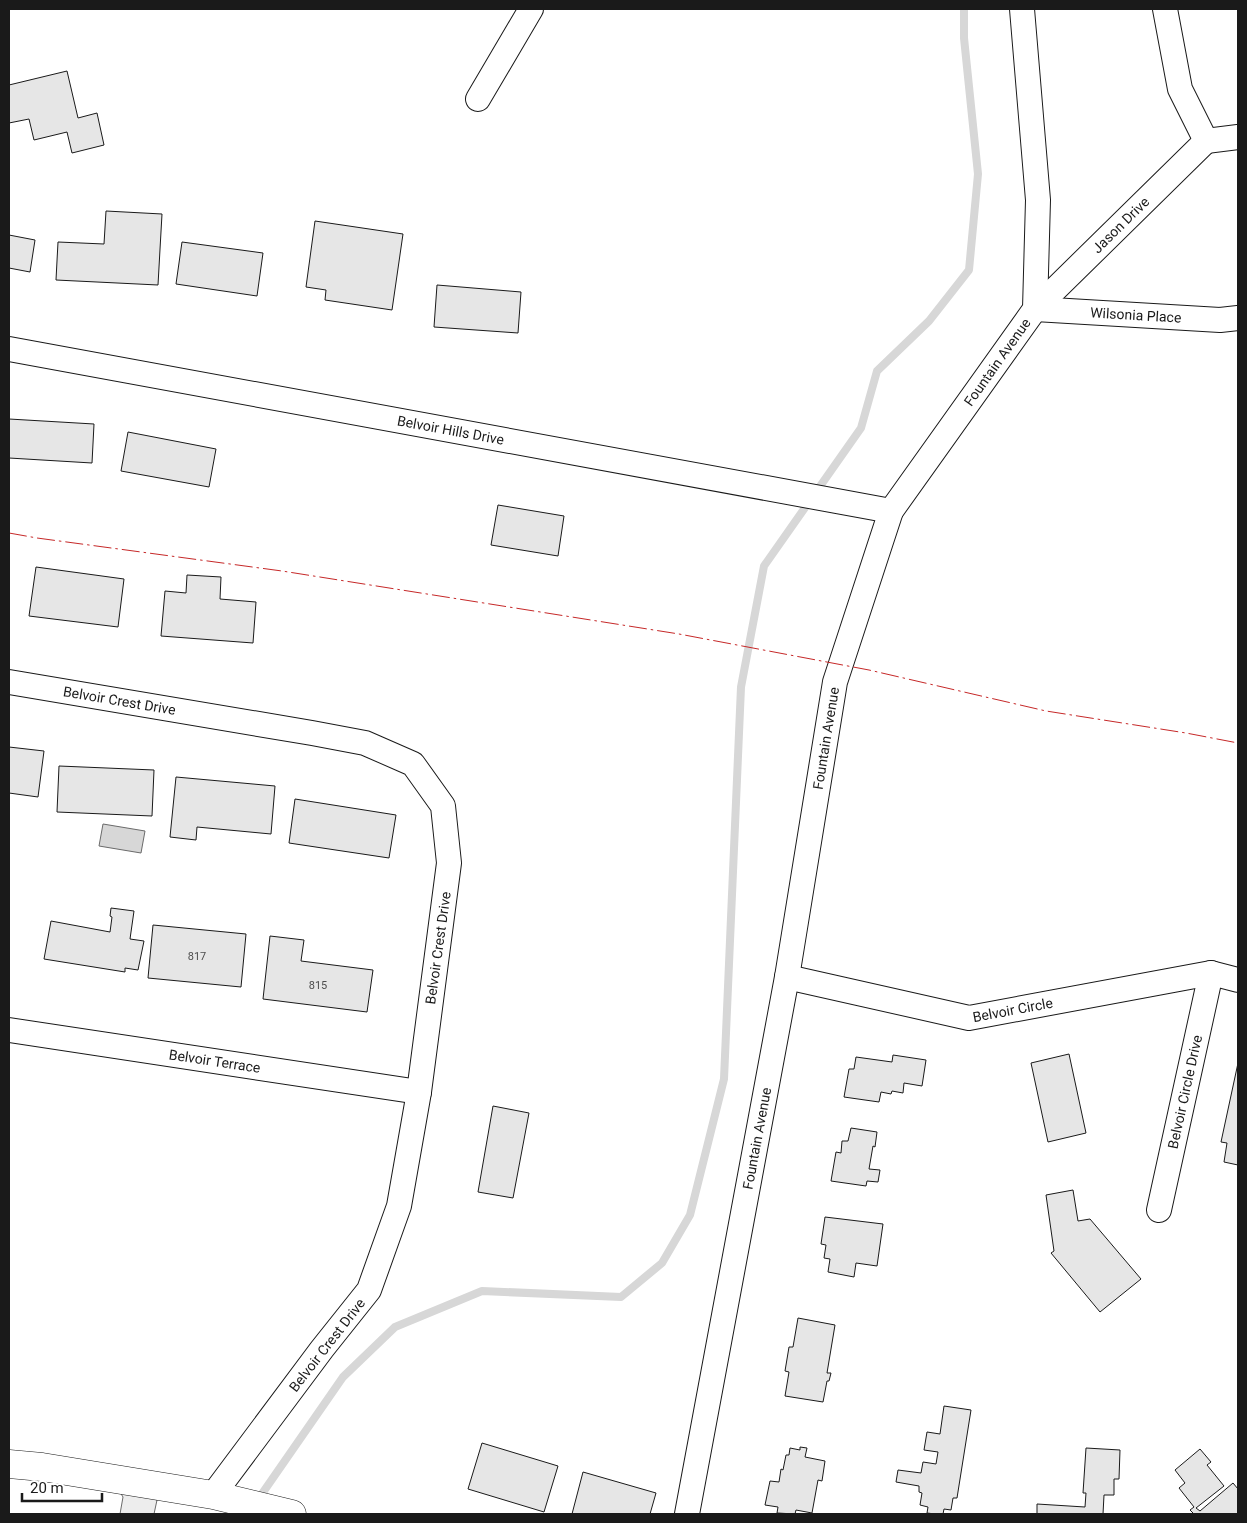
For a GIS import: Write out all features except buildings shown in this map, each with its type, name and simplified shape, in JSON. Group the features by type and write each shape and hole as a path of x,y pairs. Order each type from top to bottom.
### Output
{"street":[{"path":"478,98 531,9"},
{"name":"Fountain Avenue","path":"688,1514 787,976 835,682 891,511 1035,309 1038,200 1022,9"},
{"path":"1165,9 1180,88 1206,141 1238,137"},
{"name":"Jason Drive","path":"1035,309 1206,141"},
{"name":"Wilsonia Place","path":"1035,309 1220,320 1238,318"},
{"name":"Belvoir Hills Drive","path":"9,348 891,511"},
{"name":"Belvoir Crest Drive","path":"9,682 312,733 365,744 413,764 443,806 449,863 419,1092 399,1206 369,1290 322,1349 213,1495"},
{"name":"Belvoir Circle","path":"787,976 969,1018 1211,973 1238,980"},
{"name":"Belvoir Circle Drive","path":"1159,1210 1211,973"},
{"name":"Belvoir Terrace","path":"9,1030 419,1092"},
{"path":"9,1464 42,1467 213,1495 292,1514"}],"shaded area":[{"path":"103,824 145,831 141,853 99,846"},
{"path":"117,1487 161,1492 154,1514 120,1514 123,1497"}],"waterway":[{"path":"257,1501 343,1377 395,1327 482,1291 621,1297 662,1263 690,1215 724,1079 741,687 764,566 861,428 877,371 929,321 969,270 978,174 964,38 964,9"}],"power":[{"path":"9,533 282,571 679,634 869,670 1046,711 1238,743"}]}
